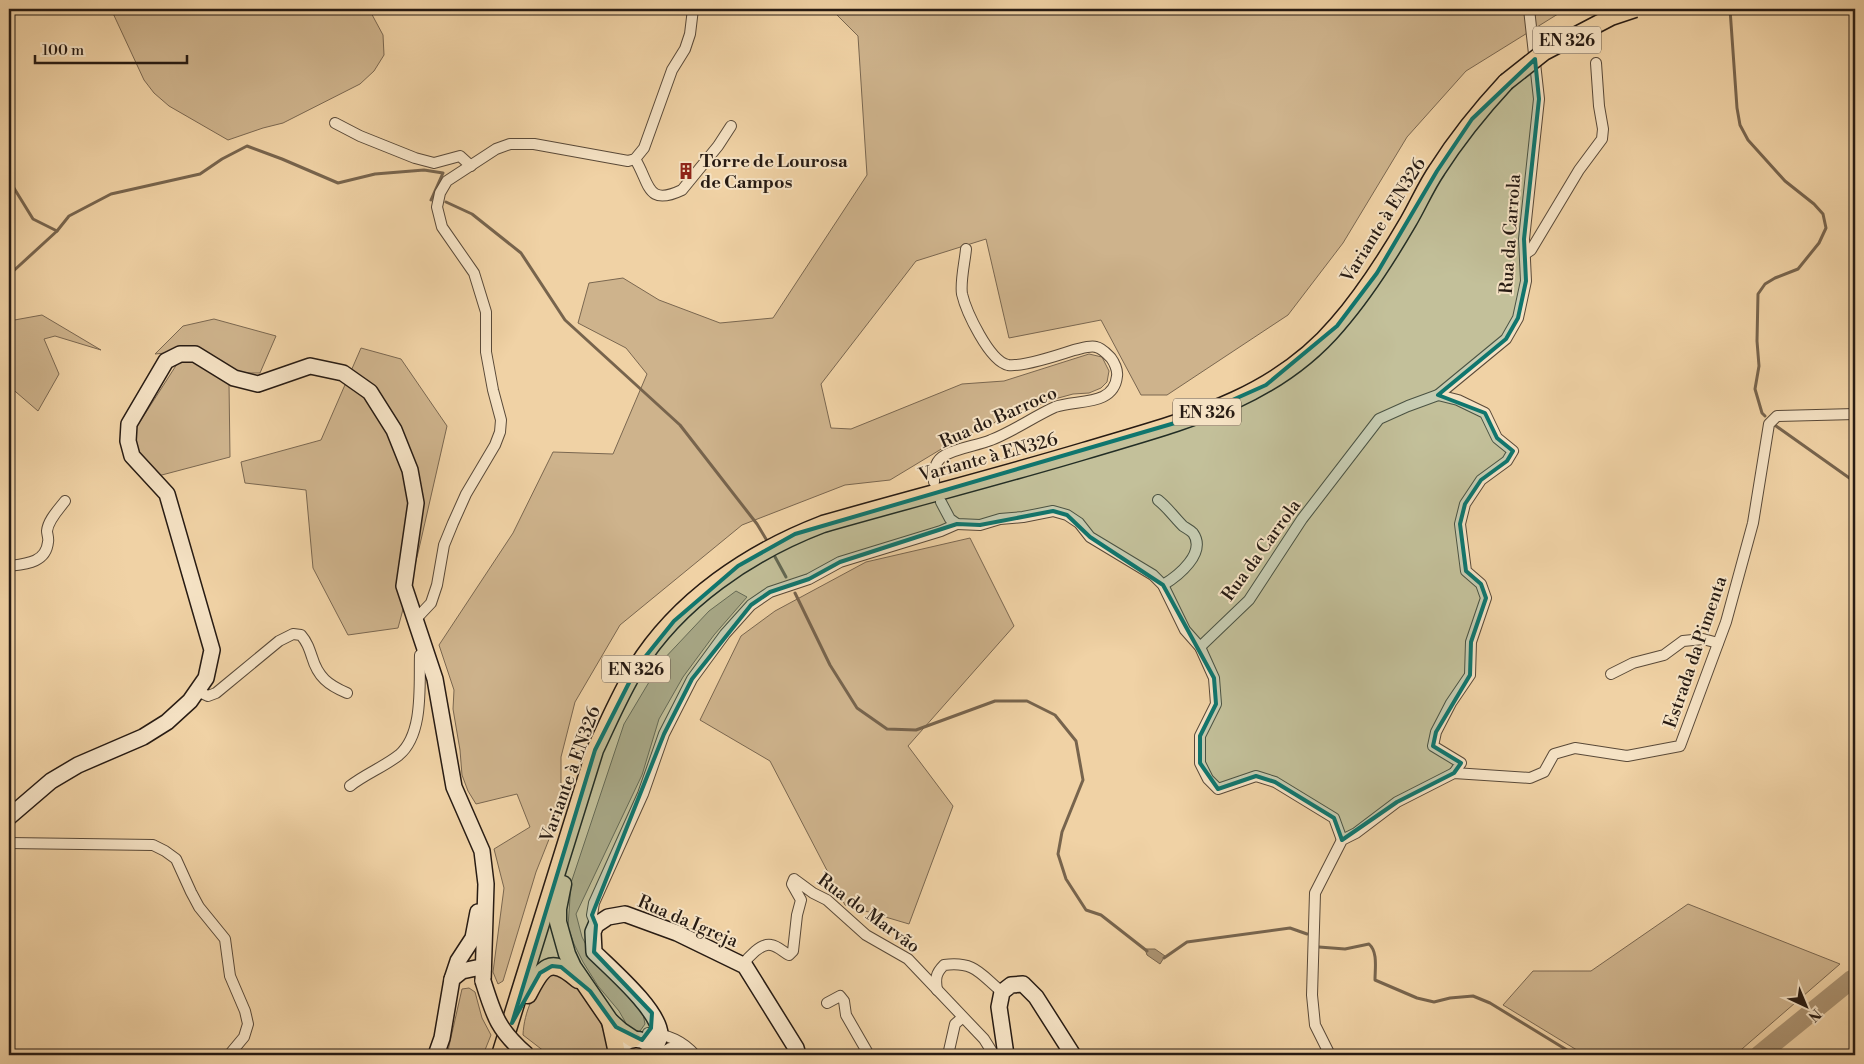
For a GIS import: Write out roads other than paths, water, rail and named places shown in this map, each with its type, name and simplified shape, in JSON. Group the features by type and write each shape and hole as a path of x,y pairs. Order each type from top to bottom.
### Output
{"main road":[{"name":"Variante à EN326","path":"500,1055 512,1023 569,830 595,750 616,705 637,667 674,621 706,591 738,566 795,534 823,524 1034,466 1192,418 1230,404 1266,385 1302,358 1337,326 1377,273 1436,170 1472,119 1506,82 1544,52 1611,17 1635,9"},
{"path":"569,830 567,868 558,909 558,922 567,954 573,967 610,1021 621,1031 649,1044"},
{"path":"512,1023 523,1006 536,978 546,968 552,966 561,967 590,991"},
{"path":"610,1021 617,1054"}],"street":[{"path":"415,620 431,603 437,585 444,545 466,494 496,445 501,420 486,352 486,312 474,273 442,227 437,207 440,193 447,182 496,149 515,144 534,144 628,161 635,159 644,148 672,70 685,49 690,34 693,9"},
{"name":"Rua da Carrola","path":"1200,647 1249,600 1302,519 1379,419 1438,395 1506,339 1518,318 1526,281 1524,239 1539,99 1530,12"},
{"path":"1525,254 1531,250 1579,170 1602,139 1596,63"},
{"path":"335,123 360,136 415,158 434,163 460,156 471,166"},
{"path":"635,159 649,189 654,194 661,197 674,194 682,190 718,146 731,126"},
{"name":"Rua do Barroco","path":"934,482 934,469 940,458 990,440 1055,408 1067,404 1093,401 1104,396 1113,388 1117,375 1114,362 1107,353 1096,346 1081,348 1022,364 1007,365 995,358 980,335 962,292 966,248"},
{"path":"9,817 51,781 78,766 143,737 167,722 190,701 206,678 212,650 167,494 132,456 128,440 129,424 166,361 180,354 195,354 234,378 258,384 310,366 343,373 370,392 394,430 410,470 416,503 404,586 435,679 454,787 482,851 486,884 483,975 494,1016 504,1033 527,1055"},
{"path":"1330,1055 1314,1025 1312,995 1315,893 1342,840 1397,802 1454,773 1461,762 1433,746 1436,732 1470,675 1471,642 1486,598 1481,584 1466,571 1460,524 1465,504 1481,480 1507,461 1513,451 1497,438 1485,413 1458,400 1438,395"},
{"name":"Estrada da Pimenta","path":"1454,773 1530,778 1544,772 1554,754 1575,748 1628,756 1680,746 1726,622 1753,523 1769,424 1777,416 1855,414"},
{"path":"1158,500 1168,508 1183,526 1193,533 1197,547 1193,557 1177,576 1163,585"},
{"path":"9,566 36,561 43,556 48,542 47,531 51,520 65,501"},
{"path":"941,502 950,519 957,524"},
{"path":"649,1044 652,1012 624,980 594,952 593,932 596,925 592,915 594,903 643,794 664,734 692,679 725,634 751,605 770,592 809,579 840,562 957,524 980,525 1000,519 1053,511 1067,515 1079,523 1090,537 1153,575 1163,585 1185,630 1200,647 1214,678 1216,704 1200,736 1200,763 1208,779 1218,789 1256,776 1275,782 1334,818 1342,840"},
{"path":"197,691 208,696 216,693 280,641 293,634 301,635 308,643 312,659 329,686 347,692"},
{"path":"1611,674 1633,664 1664,655 1683,641 1703,639 1718,643"},
{"path":"350,786 400,755 408,745 415,731 418,714 420,655 426,651"},
{"path":"9,843 153,845 176,859 195,900 225,939 230,976 245,1011 248,1024 244,1037 229,1055"},
{"name":"Rua do Marvão","path":"743,965 765,945 772,945 789,955 793,951 797,915 801,900 792,884 794,879 813,893 827,900 866,935 908,959 984,1039 994,1055"},
{"path":"436,1055 442,1038 452,980 458,961 473,938 478,911 486,895"},
{"name":"Rua da Igreja","path":"596,925 608,917 625,914 677,933 743,965 796,1048 798,1055"},
{"path":"937,990 936,972 944,965 960,964 969,965 1002,992"},
{"path":"452,980 462,971 476,968 483,975"},
{"path":"1006,1055 999,1007 1002,992 1011,985 1023,984 1036,996 1073,1055"},
{"path":"827,1002 840,996 844,1001 846,1015 869,1055"},
{"path":"948,1055 955,1024 962,1018"},
{"path":"649,1044 669,1037 692,1052"},
{"path":"617,1054 623,1043 649,1044 692,1052"}],"waterway":[{"path":"1730,9 1737,108 1740,125 1748,140 1785,181 1814,204 1823,214 1826,228 1819,243 1798,269 1765,284 1758,294 1757,341 1759,366 1755,389 1762,413 1765,416"},
{"path":"9,275 57,231 69,216 111,194 200,174 222,159 247,146 338,183 375,174 424,170 443,173 431,200"},
{"path":"9,180 33,219 57,231"},
{"path":"446,202 472,214 521,253 565,320 680,425 757,524 766,539"},
{"path":"1776,426 1855,482"},
{"path":"774,555 786,577"},
{"path":"795,593 830,665 857,708 887,729 916,730 995,701 1027,701 1055,715 1076,741 1083,780 1062,832 1058,854 1066,879 1086,910 1101,915 1147,951"},
{"path":"1164,958 1187,942 1290,928 1307,934"},
{"path":"1319,947 1345,949 1369,944 1375,956 1375,980 1417,998 1434,1002 1450,998 1473,996 1490,1003 1575,1055"},
{"path":"1759,1055 1855,978"}],"place":[{"name":"Torre de Lourosa de Campos","path":"686,171"}]}
